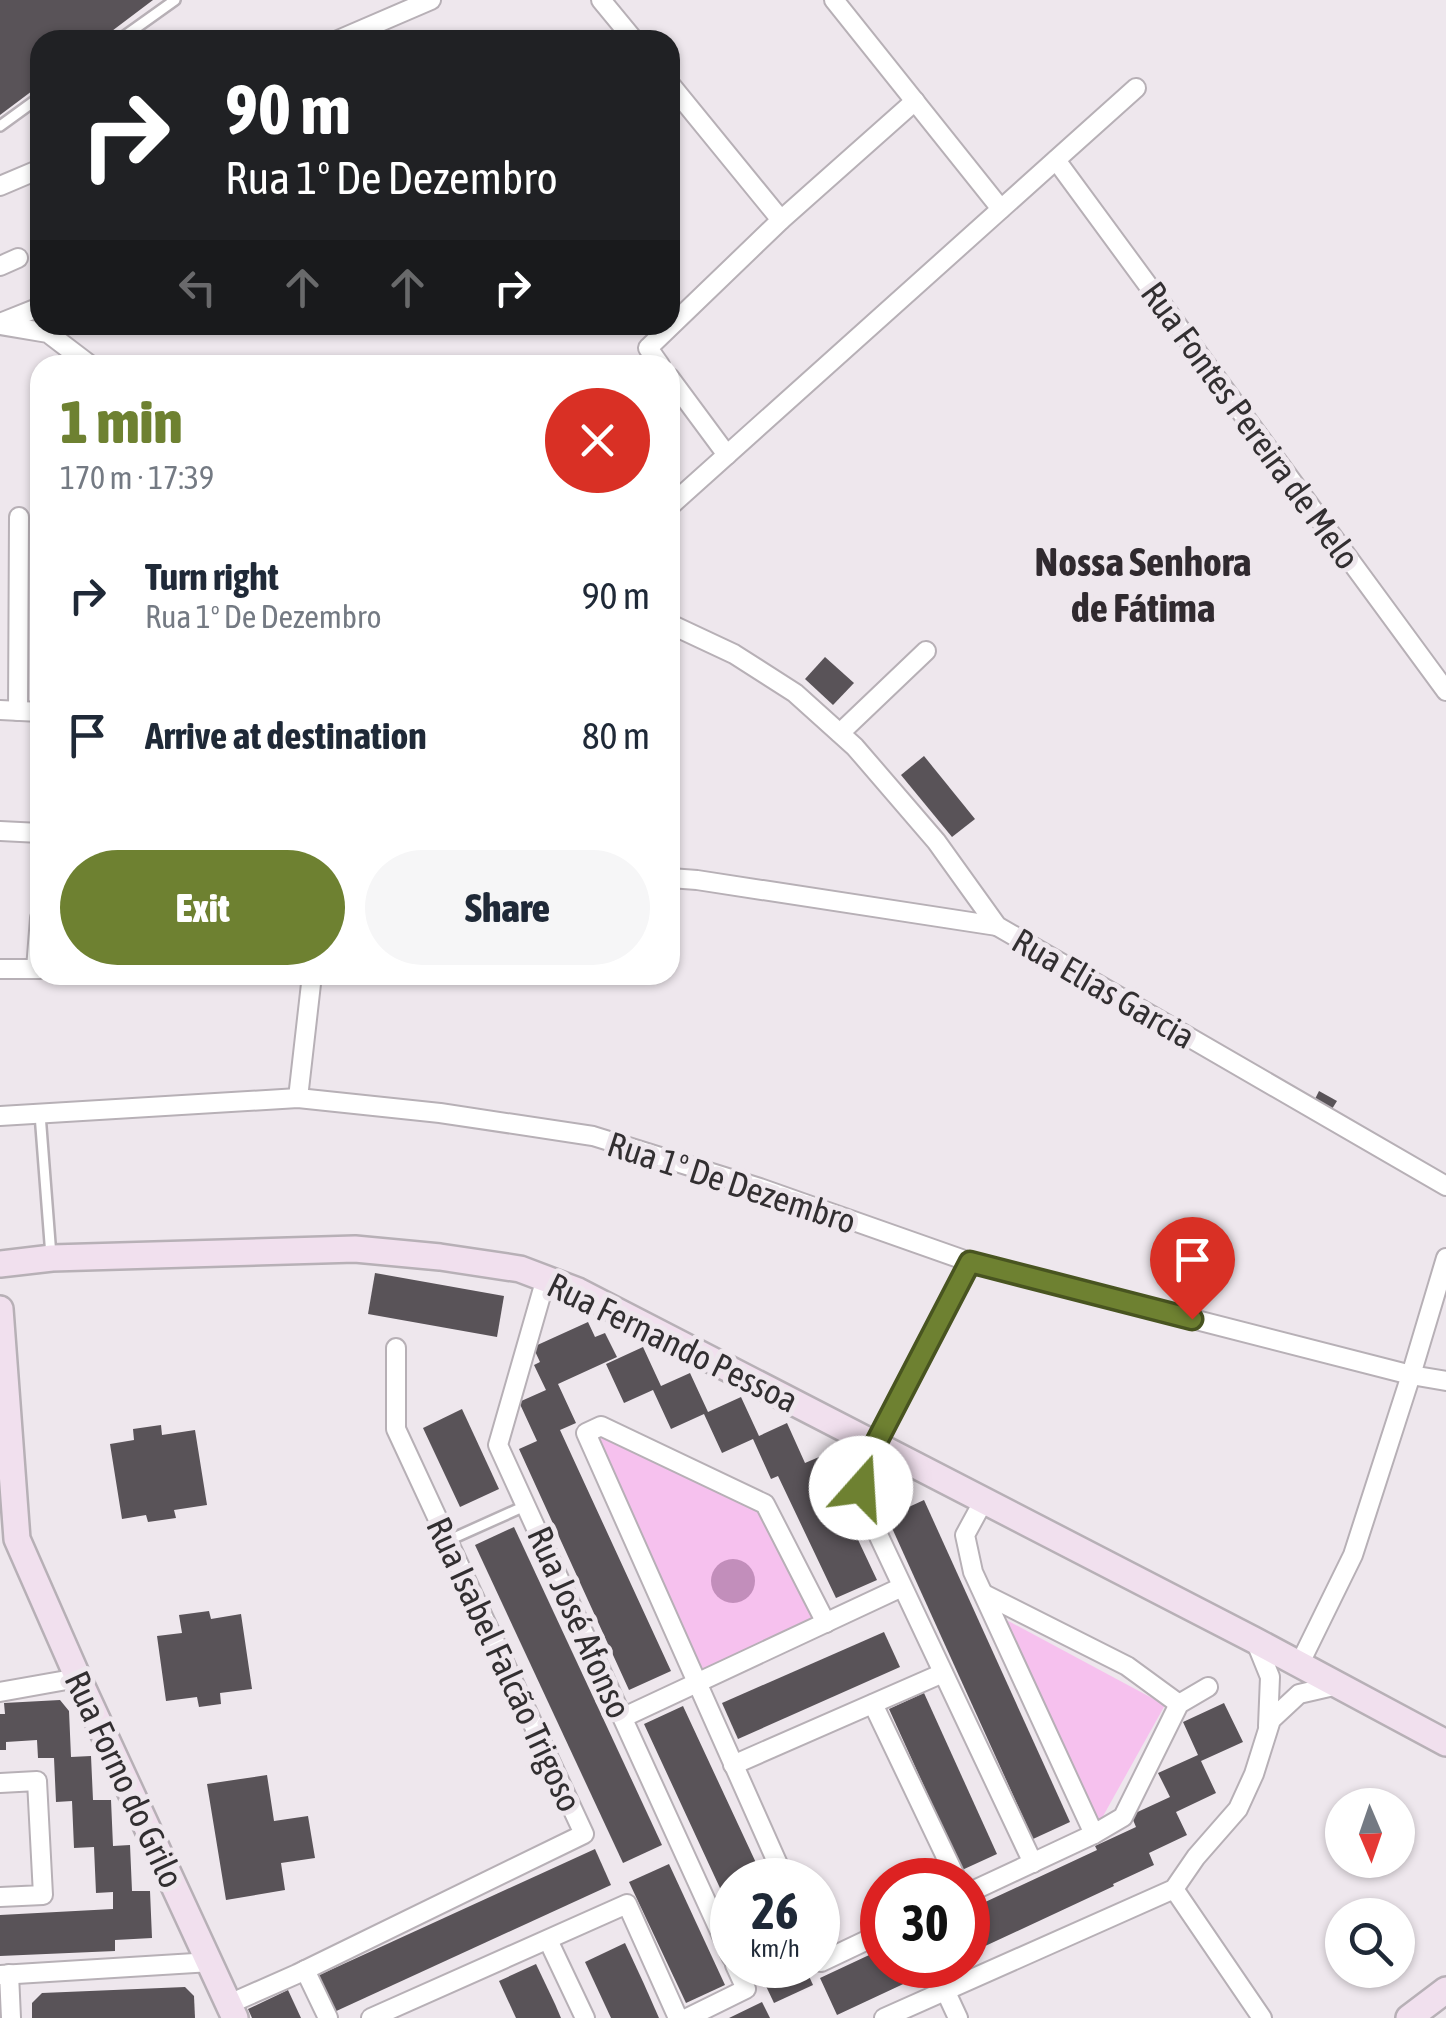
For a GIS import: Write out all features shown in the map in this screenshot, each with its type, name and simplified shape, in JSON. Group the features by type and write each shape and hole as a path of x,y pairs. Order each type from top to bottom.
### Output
{"street":[{"path":"361,30 431,0"},
{"path":"601,0 626,30"},
{"path":"834,0 1002,209"},
{"path":"680,497 1136,88"},
{"path":"680,96 780,220"},
{"path":"680,317 780,220 915,101"},
{"name":"Rua Fontes Pereira de Melo","path":"1056,160 1446,691"},
{"path":"0,186 30,173"},
{"path":"0,266 18,258"},
{"path":"0,324 30,311"},
{"path":"0,324 30,330"},
{"path":"49,335 76,355"},
{"path":"653,355 648,348 661,335"},
{"path":"680,392 727,455"},
{"path":"9,710 19,517"},
{"name":"Rua Elias Garcia","path":"680,629 734,654 795,693 855,748 936,841 997,926 1446,1186"},
{"path":"840,734 926,650"},
{"path":"0,830 30,832"},
{"path":"680,879 997,926"},
{"path":"0,969 30,969"},
{"path":"298,1098 311,985"},
{"name":"Rua 1º De Dezembro","path":"0,1116 298,1098 440,1113 593,1136 760,1188 970,1262 1446,1381"},
{"name":"Rua Fernando Pessoa","path":"0,1264 52,1258 355,1249 520,1269 578,1290 1300,1663 1446,1743"},
{"path":"1300,1663 1353,1555 1446,1258"},
{"path":"970,1262 863,1468 861,1488 866,1510 1034,1862"},
{"name":"Rua José Afonso","path":"546,1278 498,1446 710,1909"},
{"name":"Rua Forno do Grilo","path":"0,1309 9,1540 78,1678 232,2011"},
{"name":"Rua Isabel Falcão Trigoso","path":"232,2011 305,1970 584,1834 396,1429 396,1348"},
{"path":"775,1858 586,1433 601,1426 765,1504 826,1623"},
{"path":"984,1500 965,1535 973,1572 1094,1834"},
{"path":"624,1717 902,1587"},
{"path":"984,1594 1127,1666 1179,1704"},
{"path":"1254,1640 1270,1677 1268,1729"},
{"path":"734,1765 943,1673"},
{"path":"0,1692 78,1678"},
{"path":"884,2018 1174,1890 1196,1857 1238,1809 1271,1720 1299,1694 1338,1685"},
{"path":"990,1883 1123,1817 1179,1704 1208,1687"},
{"path":"874,1704 946,1858"},
{"path":"0,1783 37,1781 43,1895 0,1897"},
{"path":"1174,1890 1262,2018"},
{"path":"371,2018 628,1904 678,2018"},
{"path":"548,1940 586,2018"},
{"path":"11,2018 5,1974 211,1962"},
{"path":"305,1970 328,2018"},
{"name":"Rua José Afonso","path":"687,2018 746,1988"},
{"path":"945,1990 958,2018"},
{"path":"1409,2018 1446,1990"}],"lane":[{"path":"133,30 175,0"},
{"path":"0,126 30,104"},
{"path":"40,1114 52,1258"},
{"path":"448,1541 527,1505"}],"shaded area":[{"path":"605,1431 763,1507 821,1620 700,1674 592,1437"},
{"path":"733,1559 749,1565 755,1581 749,1597 733,1603 717,1597 711,1581 717,1565"},
{"path":"999,1616 1165,1705 1097,1827"}],"building":[{"path":"0,0 153,0 113,30 30,30 30,92 0,115"},
{"path":"825,657 854,683 833,705 805,679"},
{"path":"924,756 975,819 952,837 901,775"},
{"path":"1319,1091 1337,1101 1332,1109 1315,1099"},
{"path":"375,1273 504,1296 497,1337 368,1314"},
{"path":"588,1322 595,1337 605,1333 617,1357 558,1384 576,1423 560,1430 671,1671 629,1690 519,1449 537,1441 519,1402 546,1390 534,1365 540,1362 533,1347"},
{"path":"643,1347 661,1386 690,1373 708,1412 741,1397 759,1436 787,1423 805,1463 819,1457 877,1580 836,1598 778,1476 771,1479 753,1439 722,1453 704,1414 671,1429 653,1390 624,1403 606,1364"},
{"path":"462,1409 499,1489 460,1507 423,1428"},
{"path":"161,1425 162,1435 195,1430 207,1505 174,1510 176,1518 148,1522 146,1515 122,1519 110,1444 134,1440 133,1429"},
{"path":"924,1500 1070,1822 1033,1839 887,1517"},
{"path":"514,1527 662,1845 623,1863 475,1545"},
{"path":"209,1611 211,1619 241,1614 252,1689 220,1693 221,1704 199,1707 197,1697 166,1701 157,1636 182,1633 179,1615"},
{"path":"884,1632 900,1667 738,1739 722,1703"},
{"path":"924,1693 997,1854 988,1858 957,1858 889,1709"},
{"path":"60,1700 69,1711 71,1757 91,1756 93,1800 111,1800 113,1846 130,1845 132,1891 150,1891 152,1938 115,1940 115,1951 0,1956 0,1915 113,1909 113,1892 96,1893 94,1847 74,1848 72,1801 56,1802 54,1758 38,1758 37,1740 6,1742 6,1750 0,1750 0,1714 5,1714 4,1703"},
{"path":"1224,1703 1243,1742 1201,1761 1216,1793 1176,1812 1187,1835 1149,1853 1154,1865 990,1944 990,1900 1097,1850 1095,1846 1136,1827 1131,1815 1170,1797 1158,1773 1198,1755 1183,1722"},
{"path":"683,1706 754,1858 710,1858 710,1866 644,1724"},
{"path":"267,1775 274,1821 308,1816 315,1858 281,1863 285,1890 226,1900 207,1784"},
{"path":"595,1849 611,1885 332,2013 315,1977"},
{"path":"669,1864 710,1953 710,1988 718,1988 686,2003 629,1882"},
{"path":"625,1943 659,2018 611,2018 585,1962"},
{"path":"860,1959 860,1988 895,1988 837,2015 825,1988 840,1988 840,1969"},
{"path":"536,1964 561,2018 516,2018 499,1981"},
{"path":"185,1987 194,1996 195,2018 32,2018 32,2003 42,1993"},
{"path":"767,1988 806,1988 774,2003"},
{"path":"288,1990 301,2018 252,2018 248,2009"},
{"path":"762,2002 770,2018 729,2018"}],"district":[{"name":"Nossa Senhora de Fátima","path":"1143,584"}],"route":[{"path":"861,1488 863,1468 970,1262 1192,1319"}]}
